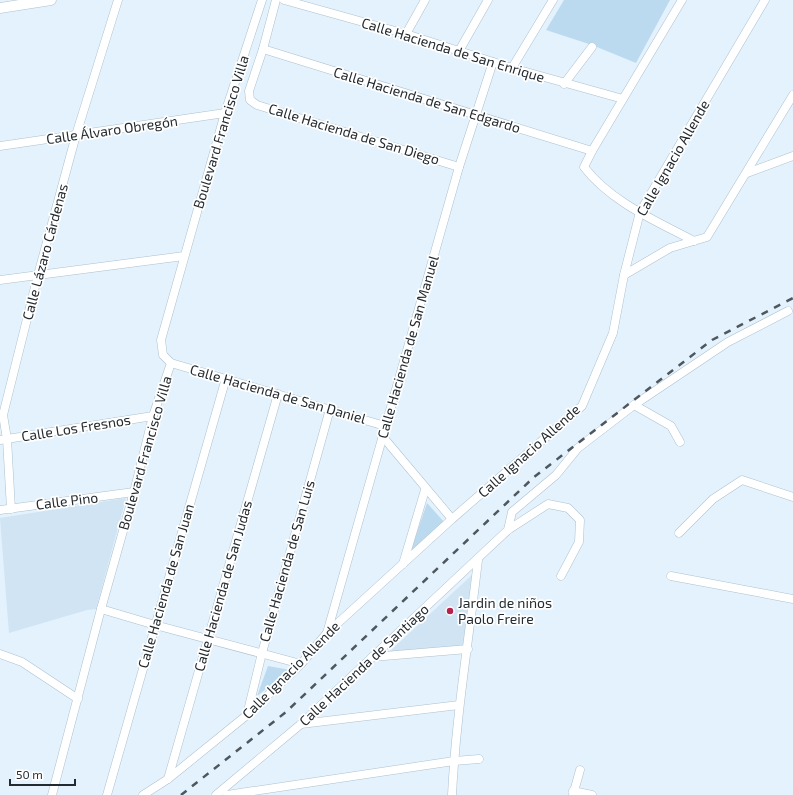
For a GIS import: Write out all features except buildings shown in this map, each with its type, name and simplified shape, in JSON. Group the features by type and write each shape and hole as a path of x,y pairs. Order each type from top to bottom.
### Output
{"street":[{"path":"0,8 51,0"},
{"name":"Calle Lázaro Cárdenas","path":"11,508 3,439 3,415 38,275 76,135 118,0"},
{"name":"Boulevard Francisco Villa","path":"52,795 101,609 134,492 153,416 171,363 162,355 161,340 225,113 262,0"},
{"name":"Boulevard Francisco Villa","path":"250,100 249,91 263,49 276,0"},
{"name":"Calle Hacienda de San Enrique","path":"284,0 406,34 564,84 623,99"},
{"path":"406,34 425,0"},
{"path":"459,51 488,0"},
{"path":"512,68 553,0"},
{"path":"682,0 584,167 597,183 640,212 694,241"},
{"name":"Calle Ignacio Allende","path":"143,795 168,780 247,715 301,664 327,633 452,519 582,406 613,333 624,275 640,212 765,0"},
{"path":"564,84 592,47"},
{"name":"Calle Hacienda de San Edgardo","path":"263,49 592,151"},
{"name":"Calle Hacienda de San Manuel","path":"327,633 458,167 493,62"},
{"path":"624,275 670,248 707,237 793,95"},
{"name":"Calle Hacienda de San Diego","path":"250,100 257,105 458,167"},
{"name":"Calle Álvaro Obregón","path":"0,146 225,113"},
{"path":"747,173 793,156"},
{"path":"0,280 184,256"},
{"path":"508,530 512,512 556,475 578,448 634,405 728,342 788,311"},
{"name":"Calle Hacienda de San Daniel","path":"171,363 385,426"},
{"name":"Calle Hacienda de San Juan","path":"108,795 154,625 226,378"},
{"name":"Calle Hacienda de San Judas","path":"168,780 278,394"},
{"path":"634,405 671,426 680,442"},
{"name":"Calle Hacienda de San Luis","path":"247,715 262,652 330,409"},
{"name":"Calle Los Fresnos","path":"3,439 153,416"},
{"path":"383,437 425,490 452,519"},
{"path":"679,533 713,499 742,480 793,497"},
{"path":"402,564 425,490"},
{"name":"Calle Pino","path":"0,510 134,492"},
{"name":"Calle Hacienda de Santiago","path":"216,795 301,724 478,560 508,530 548,504 568,508 580,520 579,542 561,576"},
{"path":"452,795 459,705 468,649 478,560"},
{"path":"671,576 793,599"},
{"path":"101,609 154,625 262,652 301,664"},
{"path":"372,658 468,649"},
{"path":"0,654 22,662 78,699"},
{"path":"301,724 459,705"},
{"path":"227,795 454,761 479,759"},
{"path":"580,770 573,793 592,795"}],"shaded area":[{"path":"564,0 670,0 636,63 592,45 546,30"},
{"path":"126,498 96,609 87,610 9,633 0,518"},
{"path":"427,503 445,523 410,553"},
{"name":"Jardin de niños Paolo Freire","path":"472,575 463,646 387,654"},
{"path":"268,666 290,670 257,696"}],"railway":[{"path":"181,795 286,712 534,477 712,340 793,298"}],"place":[{"name":"Jardin de niños Paolo Freire","path":"450,611"}]}
